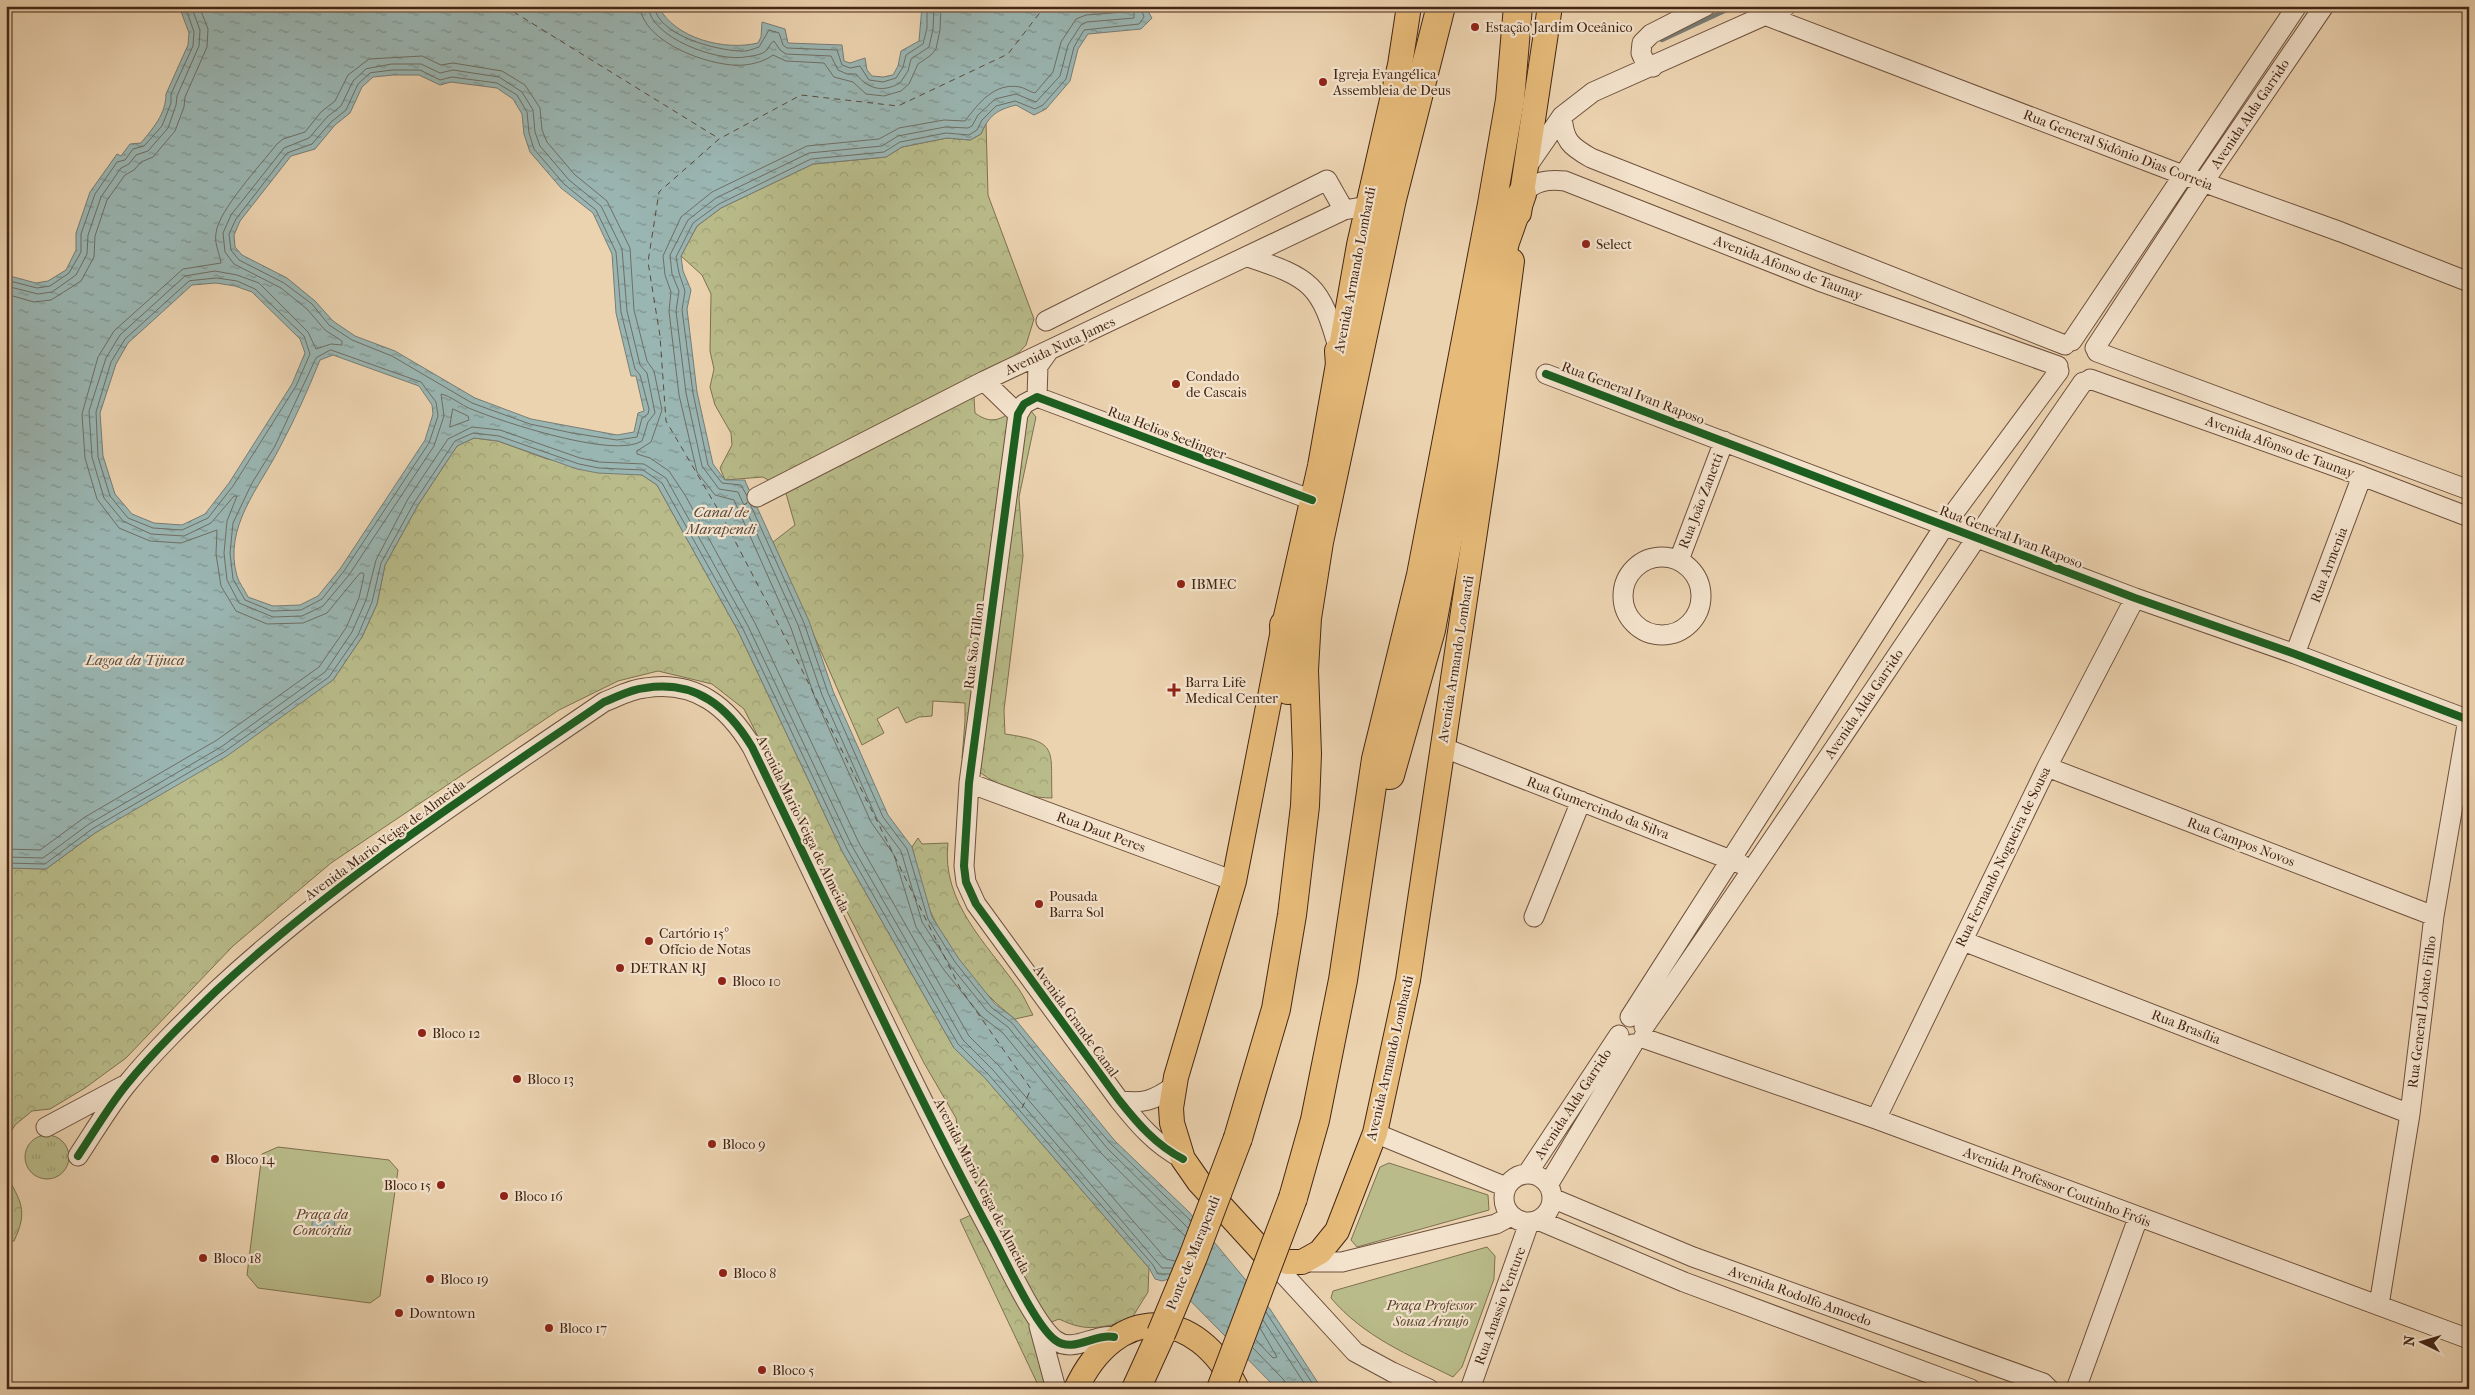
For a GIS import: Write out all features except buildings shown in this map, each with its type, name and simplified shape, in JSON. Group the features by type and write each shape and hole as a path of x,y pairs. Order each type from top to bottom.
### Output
{"highway":[{"name":"Avenida Armando Lombardi","path":"1238,1138 1276,1009 1299,864 1305,806 1307,754 1304,670 1307,618 1320,542 1392,199 1441,6"},
{"path":"1221,1389 1293,1198 1314,1120 1343,980 1376,759 1420,576 1505,132 1510,100 1518,6"},
{"path":"1362,860 1394,765 1431,630 1497,276 1505,242 1524,181"},
{"path":"1339,351 1344,428"},
{"path":"1284,625 1299,864"},
{"name":"Ponte de Marapendi","path":"1141,1378 1193,1257 1238,1138"}],"main road":[{"name":"Avenida Armando Lombardi","path":"1409,6 1400,64 1368,206 1312,500 1284,625 1234,881 1174,1086 1171,1108 1172,1123 1183,1159 1199,1182 1263,1252 1288,1262 1302,1262 1320,1252 1337,1231 1375,1132 1408,980 1486,458 1550,6"},
{"path":"1400,64 1420,6"},
{"path":"1540,73 1541,6"},
{"path":"1076,1389 1092,1360 1114,1337 1143,1326 1181,1329 1194,1336 1213,1354 1237,1389"}],"street":[{"path":"1652,66 1645,62 1640,53 1645,39 1651,34 1706,6"},
{"path":"1524,181 1562,116 1593,92 1786,6"},
{"name":"Avenida Alda Garrido","path":"2069,343 2297,6"},
{"name":"Avenida Alda Garrido","path":"2096,350 2203,182 2324,6"},
{"name":"Rua General Sidônio Dias Correia","path":"1767,16 2469,282"},
{"path":"1562,116 1563,132 1569,142 1576,150 1591,158 2069,343"},
{"path":"1046,321 1327,180 1344,210"},
{"name":"Avenida Afonso de Taunay","path":"1524,181 1530,186 1540,181 1565,181 1819,281 2058,368"},
{"name":"Avenida Nuta James","path":"757,497 984,381 1248,258 1344,210 1368,206"},
{"path":"1248,258 1286,270 1302,278 1317,293 1329,315 1339,351"},
{"path":"2080,340 2096,350 2099,367 2087,380 2069,381 2058,368 2060,351 2069,343 2080,340"},
{"name":"Avenida Afonso de Taunay","path":"2096,350 2469,490"},
{"path":"984,381 1018,414 1024,404 1037,397 1038,366 1048,352"},
{"name":"Avenida Alda Garrido","path":"1550,1191 1634,1032 1730,859 1945,525 2058,368"},
{"name":"Rua General Ivan Raposo","path":"1546,374 2135,598 2295,654 2468,719"},
{"name":"Avenida Alda Garrido","path":"1527,1174 1754,869 1975,537 2087,380"},
{"name":"Avenida Afonso de Taunay","path":"2087,380 2362,476 2469,518"},
{"name":"Rua Helios Seelinger","path":"1037,397 1312,500"},
{"name":"Rua São Tillon","path":"966,882 964,844 969,783 1018,414"},
{"name":"Rua João Zanetti","path":"1679,560 1724,441"},
{"name":"Rua Armenia","path":"2295,654 2362,476"},
{"name":"Rua João Zanetti","path":"1665,556 1679,560 1691,568 1698,580 1702,595 1699,609 1692,621 1681,630 1667,635 1653,634 1640,628 1630,617 1624,604 1624,589 1629,576 1638,565 1651,558 1665,556"},
{"name":"Rua Fernando Nogueira de Sousa","path":"1876,1118 2047,767 2135,598"},
{"name":"Avenida Mario Veiga de Almeida","path":"78,1156 127,1084 187,1019 252,958 315,906 383,854 604,702 644,688 682,689 702,695 727,711 752,747 963,1181 1036,1315 1054,1339 1064,1344 1079,1344 1102,1337 1114,1337"},
{"name":"Rua General Lobato Filho","path":"2379,1305 2410,1114 2434,916 2468,719"},
{"name":"Rua Gumercindo da Silva","path":"1442,747 1754,869"},
{"name":"Rua Campos Novos","path":"2047,767 2434,916"},
{"name":"Rua Daut Peres","path":"969,783 1234,881"},
{"path":"1534,917 1581,801"},
{"name":"Avenida Grande Canal","path":"966,882 976,904 1119,1100 1142,1129 1157,1143 1183,1159"},
{"name":"Rua Brasília","path":"1963,941 2410,1114"},
{"name":"Avenida Professor Coutinho Fróis","path":"1634,1032 1876,1118 2138,1218 2379,1305 2469,1340"},
{"name":"Avenida Mario Veiga de Almeida","path":"46,1127 127,1084"},
{"path":"1119,1100 1131,1103 1147,1102 1174,1086"},
{"path":"1375,1132 1506,1186"},
{"path":"1527,1174 1543,1179 1550,1191 1550,1207 1546,1215 1534,1221 1518,1220 1511,1216 1503,1202 1506,1186 1511,1180 1527,1174"},
{"name":"Avenida Rodolfo Amoedo","path":"1550,1191 1693,1257 2043,1383 2049,1389"},
{"path":"1302,1262 1342,1262 1496,1224 1511,1216"},
{"path":"2076,1389 2138,1218"},
{"name":"Avenida Rodolfo Amoedo","path":"1534,1221 1684,1282 1971,1389"},
{"name":"Rua Anassio Venture","path":"1470,1389 1534,1221"},
{"path":"1263,1252 1355,1352 1429,1389"},
{"path":"1684,1282 1693,1257"},
{"name":"Avenida Mario Veiga de Almeida","path":"1036,1315 1056,1389"}],"green space":[{"path":"986,123 988,195 1034,319 1026,345 1012,360 987,375 974,397 975,413 988,419 998,419 1021,406 1031,411 1036,417 1019,497 1023,556 1004,710 1005,734 1035,740 1044,745 1051,758 1052,798 1027,795 1004,787 982,774 962,758 965,703 933,701 932,716 919,717 906,723 898,707 877,719 884,733 862,745 773,542 795,525 785,490 763,477 725,480 720,468 732,445 731,433 715,405 710,387 714,369 710,351 711,294 702,275 681,256 697,226 721,208 813,164 886,157 902,147 947,138 970,140 981,134"},
{"path":"474,438 498,441 547,459 642,475 657,485 738,631 842,851 954,1048 985,1078 1149,1268 1148,1292 1130,1321 1094,1328 1078,1326 1059,1319 1034,1329 1047,1382 1039,1387 960,1220 971,1215 956,1118 924,1063 744,709 712,684 658,671 618,681 559,710 331,863 233,946 126,1058 85,1088 50,1109 32,1111 15,1125 6,1140 6,868 46,869 95,833 333,680 362,637 377,604 385,565 418,505 457,446"},
{"path":"918,838 922,844 948,843 948,864 952,884 959,903 980,938 1020,991 1033,1015 1015,1019 979,986 958,959 940,931 923,892 912,847"},
{"path":"51,1135 63,1141 68,1148 68,1166 63,1173 56,1178 43,1179 35,1176 28,1169 25,1153 28,1145 35,1138"},
{"name":"Praça da Concórdia","path":"278,1147 389,1160 398,1170 380,1296 370,1303 258,1288 247,1275 262,1154"},
{"path":"1389,1163 1488,1195 1489,1210 1357,1247 1351,1240 1380,1167"},
{"path":"6,1173 19,1199 22,1213 19,1230 14,1241 6,1241"},
{"name":"Praça Professor Sousa Araujo","path":"1487,1247 1495,1256 1494,1279 1462,1367 1453,1377 1388,1344 1358,1324 1331,1298 1333,1291"}],"water":[{"name":"Lagoa da Tijuca","path":"179,6 658,6 676,27 702,40 716,44 731,45 758,43 761,37 762,22 785,29 788,43 842,45 844,61 850,63 865,58 867,70 872,76 883,77 893,75 898,66 901,51 919,41 922,6 1145,6 1152,18 1141,29 1088,34 1078,49 1070,81 1046,109 1034,115 1016,105 994,114 987,122 981,134 970,140 947,138 902,147 886,157 813,164 721,208 697,226 681,256 683,271 691,290 687,309 697,392 713,464 725,480 745,480 809,621 833,691 888,815 912,847 932,917 959,959 995,1004 1015,1019 1115,1141 1189,1212 1270,1309 1322,1389 1277,1389 1169,1279 1162,1281 1155,1279 1149,1268 985,1078 954,1048 842,851 738,631 657,485 642,475 598,473 577,469 498,441 474,438 457,446 418,505 385,565 377,604 362,637 333,680 227,756 95,833 46,869 6,868 6,275 36,283 48,281 66,270 76,250 76,233 90,192 117,154 121,156 130,144 141,143 158,120 164,108 166,94 188,45 189,33","holes":["419,75 440,85 451,82 497,88 513,99 522,114 524,134 530,152 561,188 593,213 612,254 616,313 631,376 636,376 644,411 638,413 634,432 617,435 531,419 475,398 395,351 355,336 333,321 315,301 287,278 242,255 235,247 234,235 240,221 291,156 315,149 335,125 350,113 362,87 373,77","216,283 235,286 252,292 300,339 305,353 292,384 229,483 205,514 182,525 154,523 132,514 115,494 103,456 100,413 116,364 128,343 192,285","333,355 419,386 432,405 433,414 425,440 340,569 318,596 300,605 273,606 248,597 237,576 234,558 235,541 239,524 246,508 291,426 320,360"]},
{"path":"313,1214 335,1217 333,1237 311,1234"}],"waterway":[{"path":"1662,40 1735,6"}],"ferry route":[{"path":"504,6 718,138"},
{"path":"1022,1108 1031,1089 960,988 799,664 723,518 666,421 660,336 648,262 659,192 719,139 801,95 898,106 1008,54 1045,6"},
{"path":"724,518 750,501"}],"cycle path":[{"path":"1546,374 2135,598 2295,654 2469,720"},
{"path":"1183,1159 1164,1147 1148,1133 1119,1100 976,904 966,882 964,866 969,783 1018,414 1024,404 1037,397 1312,500"},
{"path":"78,1156 120,1092 159,1048 216,991 308,912 404,839 604,702 640,689 680,688 709,700 721,709 743,733 752,747 930,1116 1013,1276 1039,1321 1047,1332 1062,1344 1077,1344 1099,1338 1114,1337"}],"place":[{"name":"Estação Jardim Oceânico","path":"1475,27"},
{"name":"Igreja Evangélica Assembleia de Deus","path":"1323,82"},
{"name":"Select","path":"1586,244"},
{"name":"Condado de Cascais","path":"1176,384"},
{"name":"IBMEC","path":"1181,584"},
{"name":"Barra Life Medical Center","path":"1174,690"},
{"name":"Pousada Barra Sol","path":"1039,904"},
{"name":"Cartório 15º Ofício de Notas","path":"649,941"},
{"name":"DETRAN RJ","path":"620,968"},
{"name":"Bloco 10","path":"722,981"},
{"name":"Bloco 12","path":"422,1033"},
{"name":"Bloco 13","path":"517,1079"},
{"name":"Bloco 9","path":"712,1144"},
{"name":"Bloco 14","path":"215,1159"},
{"name":"Bloco 15","path":"441,1185"},
{"name":"Bloco 16","path":"504,1196"},
{"name":"Bloco 18","path":"203,1258"},
{"name":"Bloco 8","path":"723,1273"},
{"name":"Bloco 19","path":"430,1279"},
{"name":"Downtown","path":"399,1313"},
{"name":"Bloco 17","path":"549,1328"},
{"name":"Bloco 5","path":"762,1370"}],"water label":[{"name":"Canal de Marapendi","path":"721,520"}]}
